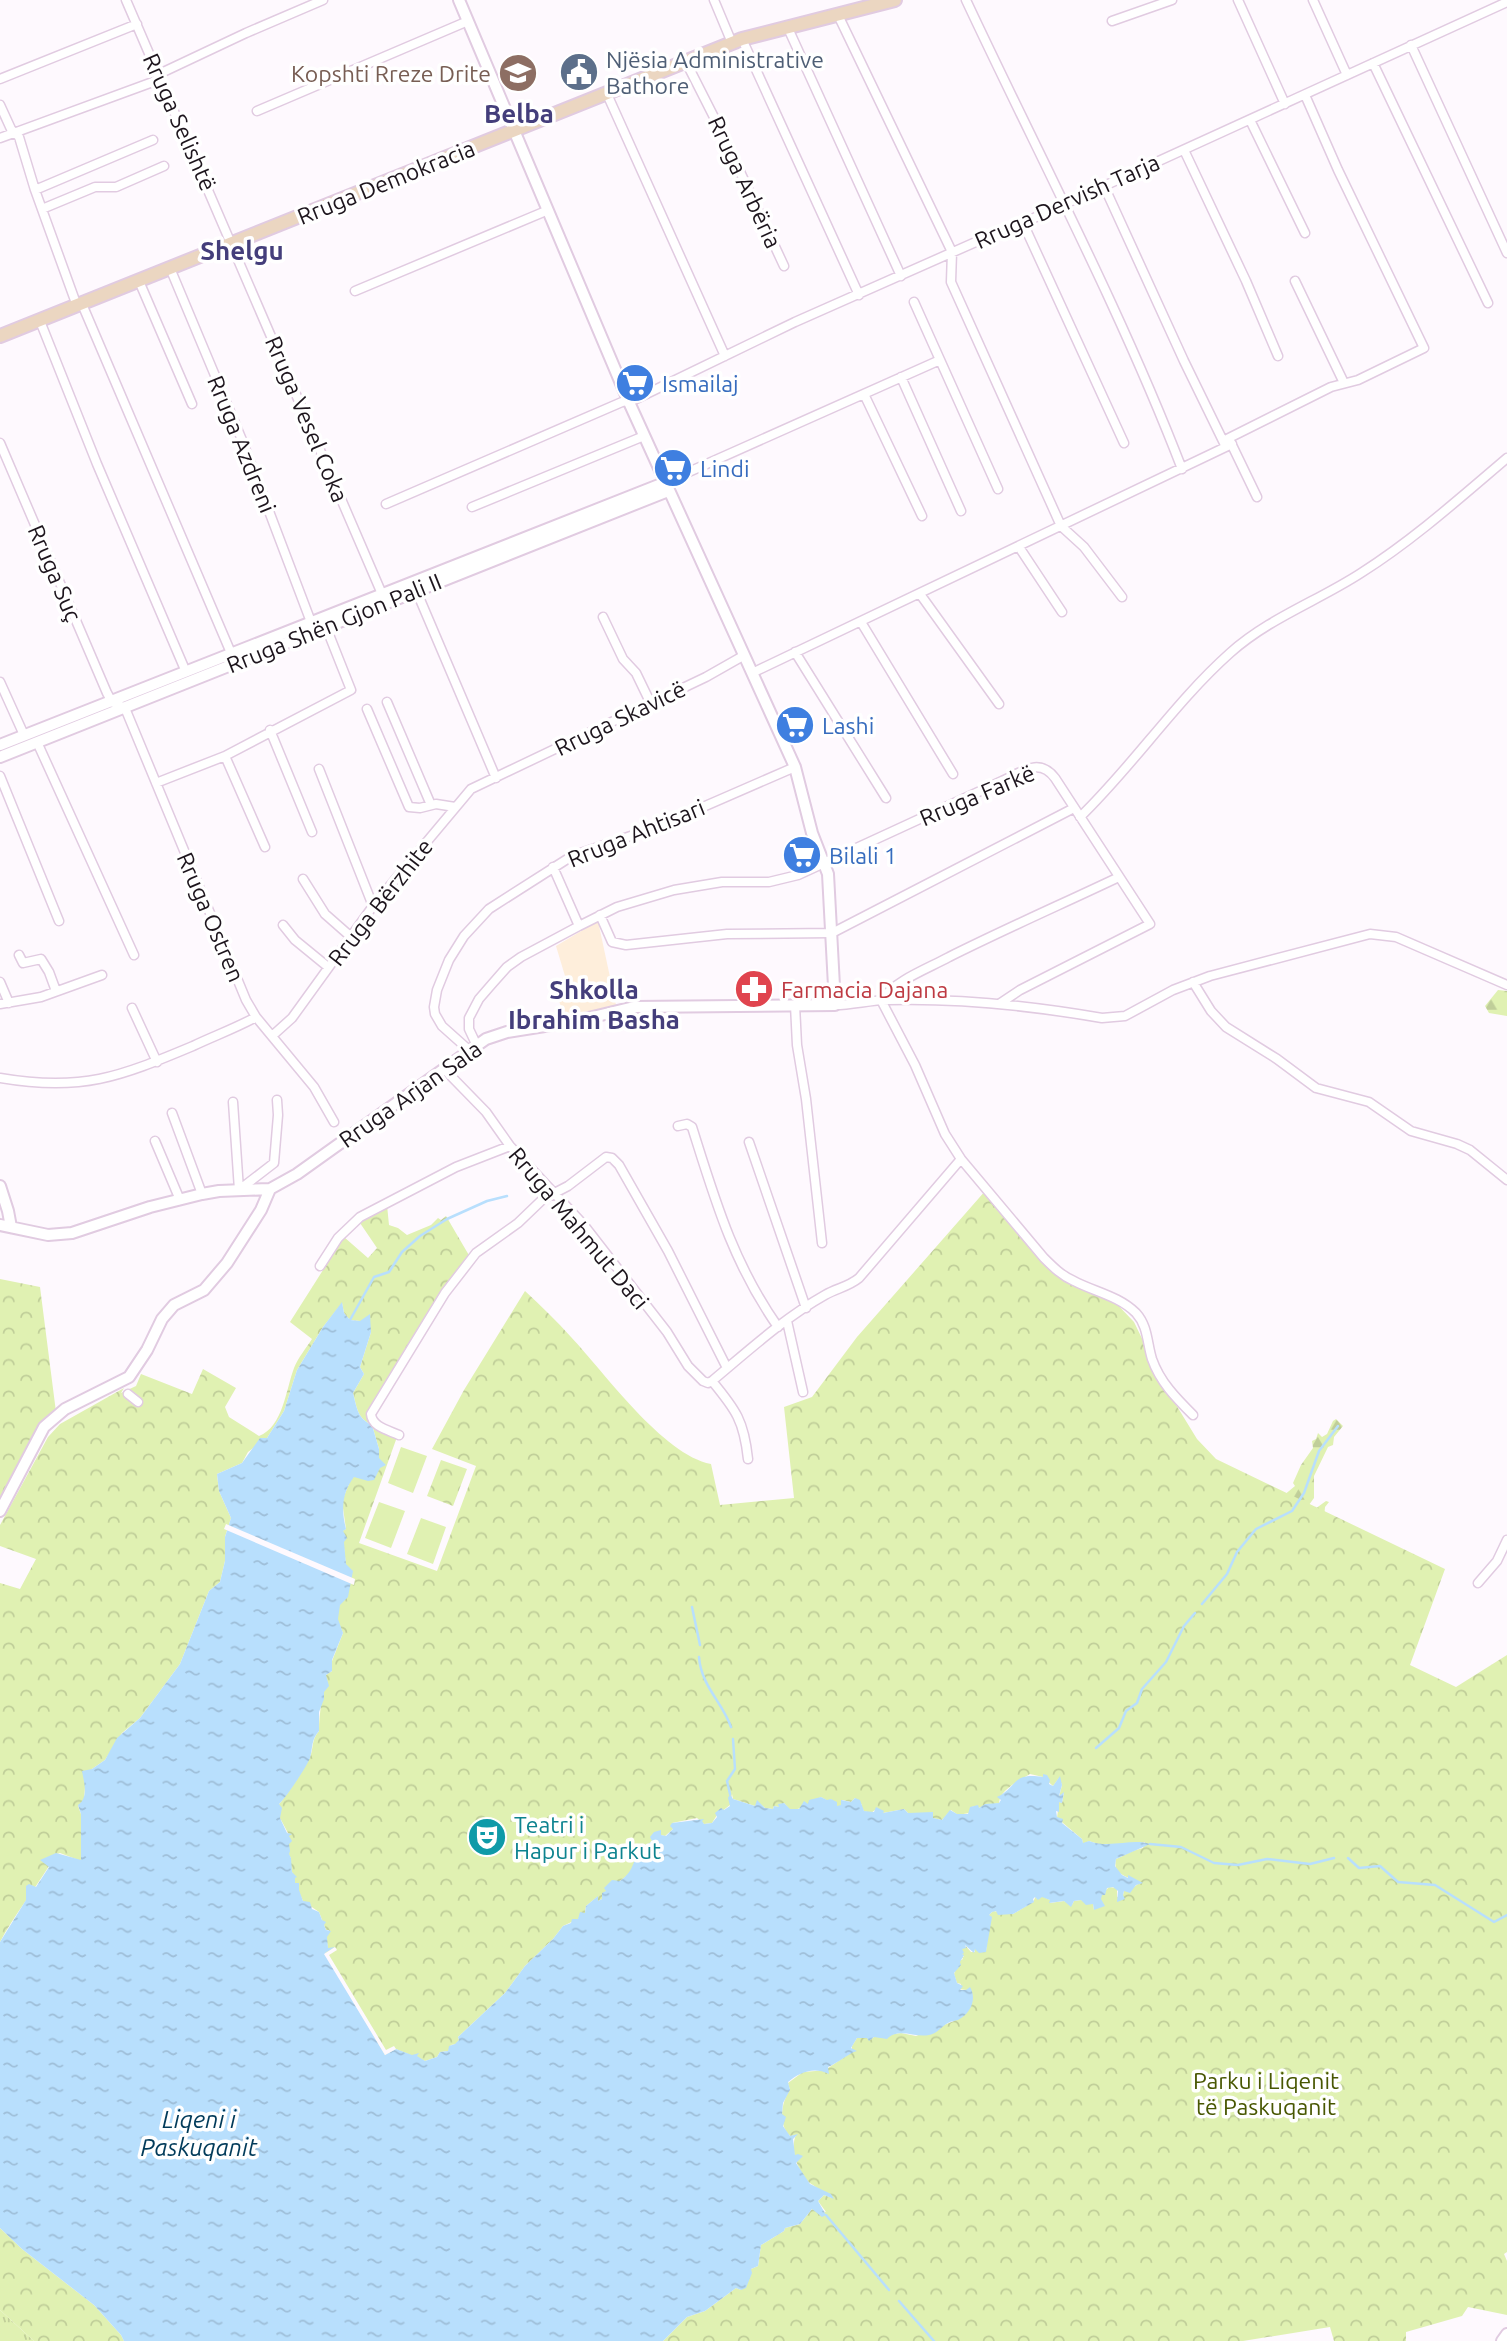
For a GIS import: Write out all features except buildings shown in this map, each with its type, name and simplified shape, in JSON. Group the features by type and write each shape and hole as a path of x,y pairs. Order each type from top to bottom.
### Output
{"main road":[{"name":"Rruga Demokracia","path":"0,336 737,41 895,0"}],"street":[{"name":"Rruga Selishtë","path":"126,0 232,243"},
{"path":"0,138 160,76 246,33 323,0"},
{"path":"459,0 546,211 666,487 795,767 829,886 835,1005 881,1000 999,1004 1117,1018 1137,1011 1172,990 1193,982 1353,937 1383,934 1410,942 1507,985"},
{"path":"713,0 737,41 859,295"},
{"path":"966,0 1066,204 1152,391 1182,469"},
{"path":"1112,22 1172,0"},
{"path":"1238,0 1285,104"},
{"path":"1313,0 1347,75"},
{"name":"Rruga Dervish Tarja","path":"386,503 628,400 636,399 725,356 1066,204 1507,2"},
{"path":"838,15 952,253 951,282 1062,526 1084,547 1122,597"},
{"path":"257,111 468,21"},
{"path":"0,79 137,24"},
{"path":"787,26 901,276"},
{"path":"1411,45 1507,253"},
{"name":"Rruga Arbëria","path":"686,62 784,266"},
{"path":"1373,63 1488,303"},
{"path":"607,94 725,356"},
{"path":"752,673 1182,469 1331,387 1358,380 1424,348 1305,95"},
{"path":"0,105 25,154 35,190 79,305 231,653"},
{"path":"1250,120 1305,233"},
{"path":"35,190 153,140"},
{"path":"1184,150 1278,356"},
{"path":"42,209 95,187 116,187 164,166"},
{"path":"1104,186 1184,361 1257,497"},
{"path":"355,291 546,211"},
{"path":"1023,223 1124,443"},
{"name":"Rruga Vesel Coka","path":"232,243 382,594"},
{"name":"Rruga Azdreni","path":"170,268 242,440 311,622"},
{"name":"Rruga Azdreni","path":"139,281 192,404"},
{"path":"1296,281 1344,383"},
{"path":"914,302 998,489"},
{"path":"40,321 97,464 186,672"},
{"path":"666,487 940,360"},
{"path":"901,377 961,511"},
{"path":"864,394 922,516"},
{"path":"472,507 644,436"},
{"name":"Rruga Suç","path":"0,443 112,702"},
{"path":"1080,817 1106,792 1174,711 1230,653 1278,619 1385,558 1507,458"},
{"name":"Rruga Shën Gjon Pali II","path":"0,744 382,594 666,487"},
{"name":"Rruga Shën Gjon Pali II","path":"0,757 666,487"},
{"path":"1019,547 1062,612"},
{"path":"416,590 496,778"},
{"path":"920,594 999,704"},
{"path":"603,617 623,659 636,673 651,704"},
{"path":"861,622 953,774"},
{"path":"156,783 225,756 270,730 351,690 326,626"},
{"path":"795,652 886,798"},
{"name":"Rruga Skavicë","path":"496,778 706,677 743,656"},
{"path":"0,682 24,735"},
{"path":"112,702 125,708"},
{"path":"387,702 431,805"},
{"name":"Rruga Ostren","path":"125,708 226,954 256,1017 314,1087 334,1122"},
{"path":"367,709 405,801 414,808 431,805 454,807"},
{"path":"270,730 312,831"},
{"path":"37,742 134,955"},
{"path":"225,756 265,848"},
{"name":"Rruga Ahtisari","path":"473,1048 442,1026 435,1014 435,1001 442,976 464,936 476,921 508,895 572,856 665,824 795,767"},
{"name":"Rruga Farkë","path":"473,1048 469,1018 480,999 507,967 600,915 617,907 674,890 722,882 782,880 1002,781 1038,767 1046,768 1150,925 1020,990 999,1004"},
{"path":"318,769 373,906"},
{"path":"0,776 59,921"},
{"name":"Rruga Bërzhite","path":"272,1036 292,1018 373,906 454,807 471,789 496,778"},
{"path":"600,915 612,942 626,945 727,934 832,933 1074,808"},
{"path":"553,867 579,926"},
{"path":"881,1000 892,989 937,963 1119,877"},
{"path":"303,879 325,914 350,936"},
{"path":"283,925 311,955 328,967"},
{"path":"19,955 26,964 41,959 56,991"},
{"path":"0,982 5,1003 56,991 102,975"},
{"path":"1193,982 1211,1011 1226,1027 1277,1059 1316,1088 1369,1102 1411,1131 1470,1150 1507,1180"},
{"path":"881,1000 915,1065 945,1134 961,1159 1058,1271 1072,1280 1107,1294 1136,1313 1143,1323 1152,1358 1167,1389 1193,1415"},
{"path":"795,1005 797,1045 806,1099 822,1243"},
{"name":"Rruga Arjan Sala","path":"5,1226 48,1235 72,1233 150,1207 202,1194 270,1189 297,1174 473,1048 507,1032 576,1021 634,1007 835,1005"},
{"path":"132,1009 157,1062"},
{"path":"0,1078 40,1084 81,1083 126,1073 157,1062 256,1017"},
{"name":"Rruga Mahmut Daci","path":"444,1070 486,1112 510,1146 583,1224 667,1332 688,1366 703,1381 712,1381 739,1416 746,1438 748,1459"},
{"path":"239,1190 274,1163 277,1100"},
{"path":"233,1102 239,1190"},
{"path":"172,1113 202,1194"},
{"path":"678,1126 688,1124 692,1127 737,1258 778,1327"},
{"path":"155,1141 180,1200"},
{"path":"749,1142 806,1308"},
{"path":"320,1266 343,1232 360,1217 456,1167 510,1146"},
{"path":"399,1435 376,1424 371,1414 445,1293 476,1253 606,1157 612,1158 619,1165 668,1251 727,1368"},
{"path":"712,1381 778,1327 825,1294 845,1287 859,1278 961,1159"},
{"path":"0,1186 8,1211 5,1226"},
{"path":"0,1511 44,1427 65,1409 129,1377 162,1318 174,1305 204,1290 227,1264 267,1200 270,1189"},
{"path":"253,1223 257,1200 255,1191"},
{"path":"787,1321 803,1392"},
{"path":"128,1394 138,1402"},
{"path":"1478,1583 1497,1561 1507,1540"},
{"path":"1502,2341 1507,2334"}],"shaded area":[{"path":"598,921 616,1005 565,1017 553,985 565,976 556,946"}],"green space":[{"path":"1498,990 1507,991 1507,1016 1489,1013 1485,1006"},
{"name":"Parku i Liqenit të Paskuqanit","path":"986,1190 1041,1260 1115,1302 1134,1322 1167,1390 1197,1439 1216,1459 1445,1569 1410,1665 1456,1687 1507,1655 1507,2252 1504,2254 1507,2261 1507,2315 1468,2307 1462,2316 1406,2332 1406,2341 1334,2341 1330,2327 1243,2341 663,2341 687,2317 705,2311 736,2288 741,2290 751,2269 758,2266 761,2245 785,2228 800,2224 812,2209 826,2212 818,2201 824,2195 832,2198 803,2176 795,2155 796,2135 790,2136 782,2120 790,2090 788,2083 803,2072 828,2070 852,2052 857,2038 870,2040 901,2033 916,2036 954,2021 966,1990 959,1989 961,1984 957,1983 954,1974 959,1961 963,1959 961,1956 964,1957 962,1948 966,1947 964,1944 971,1952 975,1952 974,1948 986,1951 989,1915 993,1911 1013,1914 1033,1902 1036,1896 1037,1899 1042,1896 1050,1900 1050,1903 1064,1901 1072,1905 1074,1901 1081,1900 1093,1904 1094,1910 1101,1895 1109,1887 1117,1888 1117,1897 1138,1884 1116,1869 1116,1859 1143,1848 1145,1842 1117,1845 1089,1841 1083,1844 1082,1839 1057,1818 1059,1802 1062,1803 1064,1793 1059,1797 1062,1785 1059,1778 1053,1786 1043,1777 1030,1774 1006,1790 999,1803 978,1808 973,1806 969,1813 958,1815 951,1810 942,1820 932,1818 932,1812 908,1813 904,1809 883,1813 875,1810 871,1813 864,1811 855,1798 851,1802 842,1800 841,1806 837,1806 831,1799 828,1801 821,1797 790,1810 784,1803 779,1807 774,1806 773,1809 765,1808 758,1802 755,1806 733,1799 732,1794 730,1805 717,1815 712,1823 704,1824 697,1818 672,1823 673,1829 665,1836 659,1832 651,1837 652,1841 638,1854 628,1875 606,1891 602,1899 598,1901 597,1897 586,1906 585,1913 578,1919 563,1926 525,1966 505,1993 458,2037 459,2040 451,2045 448,2051 440,2052 437,2057 425,2061 396,2049 385,2055 324,1954 328,1948 326,1937 329,1930 326,1930 319,1912 303,1901 295,1883 288,1854 289,1835 280,1818 279,1804 310,1757 319,1731 326,1675 332,1671 332,1661 343,1633 337,1619 346,1565 342,1531 346,1529 342,1501 351,1479 379,1458 372,1425 360,1416 353,1393 364,1374 360,1367 371,1332 360,1321 350,1320 344,1313 342,1303 323,1327 297,1370 284,1411 267,1438 248,1452 242,1463 217,1474 219,1491 231,1518 225,1537 225,1561 220,1582 209,1591 180,1664 140,1718 122,1733 105,1760 92,1769 85,1787 84,1801 78,1806 81,1814 81,1861 60,1853 46,1858 49,1866 0,1942 0,1583 20,1589 36,1559 0,1546 0,1525 48,1437 60,1424 124,1388 121,1393 136,1386 141,1374 192,1394 203,1369 236,1388 225,1407 229,1417 259,1436 267,1431 279,1416 296,1364 312,1339 290,1322 344,1237 368,1258 377,1248 360,1223 387,1205 389,1225 407,1235 446,1216 470,1257 441,1294 368,1414 397,1437 359,1543 437,1571 476,1466 432,1449 464,1390 525,1291 566,1331 654,1429 693,1457 711,1464 720,1505 794,1498 784,1407 812,1397 857,1337"},
{"path":"0,1279 40,1287 56,1412 0,1501"},
{"path":"1336,1419 1343,1426 1334,1437 1333,1445 1328,1447 1314,1476 1314,1498 1298,1520 1288,1526 1259,1534 1245,1553 1241,1554 1241,1562 1233,1571 1235,1573 1230,1581 1235,1591 1248,1596 1251,1593 1253,1600 1273,1608 1280,1592 1278,1580 1281,1578 1285,1561 1293,1551 1291,1547 1300,1530 1304,1532 1308,1524 1308,1514 1326,1501 1329,1502 1325,1507 1324,1519 1315,1523 1296,1553 1277,1614 1279,1620 1301,1629 1303,1634 1315,1638 1319,1645 1326,1648 1331,1646 1337,1630 1350,1617 1355,1597 1362,1593 1364,1584 1379,1563 1377,1552 1381,1549 1389,1554 1367,1588 1366,1597 1351,1617 1336,1647 1326,1653 1275,1625 1274,1620 1247,1602 1234,1598 1215,1599 1210,1606 1205,1607 1194,1596 1191,1587 1197,1589 1201,1585 1205,1586 1207,1582 1215,1582 1224,1571 1230,1557 1226,1556 1228,1541 1242,1537 1238,1524 1248,1524 1253,1514 1262,1513 1260,1509 1280,1508 1280,1505 1286,1503 1283,1496 1295,1486 1293,1483 1301,1465 1313,1448 1312,1441 1318,1433 1322,1437 1327,1434"},
{"path":"401,1447 427,1456 413,1493 388,1483"},
{"path":"441,1460 467,1469 453,1506 427,1496"},
{"path":"379,1502 405,1511 391,1548 365,1538"},
{"path":"421,1518 446,1527 433,1564 407,1554"},
{"path":"0,2228 22,2249 94,2305 124,2341 34,2341 0,2310"},
{"path":"0,2310 34,2341 0,2341"}],"water":[{"name":"Liqeni i Paskuqanit","path":"342,1302 344,1313 350,1320 360,1321 370,1314 371,1332 360,1367 364,1374 353,1393 360,1416 372,1425 379,1458 386,1465 380,1468 374,1480 354,1477 345,1495 343,1515 346,1529 343,1531 347,1538 344,1542 346,1564 353,1571 348,1597 340,1605 338,1619 343,1633 332,1660 332,1671 326,1675 329,1686 324,1692 319,1712 319,1731 313,1741 310,1758 279,1804 282,1808 280,1818 287,1833 292,1834 289,1836 292,1841 289,1844 289,1854 292,1872 297,1877 295,1883 299,1883 303,1901 310,1902 312,1909 319,1912 322,1920 326,1922 326,1930 331,1931 327,1937 328,1948 335,1947 325,1953 385,2055 396,2049 412,2055 419,2053 417,2056 425,2061 437,2057 440,2052 448,2051 449,2046 455,2044 459,2040 458,2037 505,1993 525,1966 563,1926 571,1923 572,1919 578,1919 580,1912 585,1913 586,1906 598,1896 598,1901 602,1899 602,1893 606,1891 604,1888 612,1880 620,1881 625,1877 632,1868 642,1844 647,1845 652,1841 650,1837 654,1832 661,1830 661,1835 666,1836 673,1829 670,1826 672,1823 704,1819 704,1824 712,1823 717,1817 715,1813 730,1806 730,1794 733,1799 755,1806 757,1800 765,1808 773,1809 774,1806 779,1807 778,1804 784,1803 790,1809 799,1809 804,1801 808,1804 809,1800 821,1797 837,1802 837,1806 841,1805 841,1800 851,1802 855,1798 860,1800 864,1811 874,1812 876,1807 884,1811 883,1813 904,1809 908,1813 933,1812 933,1818 942,1820 950,1810 957,1814 968,1814 970,1807 978,1805 979,1808 985,1804 999,1803 1001,1800 997,1797 1020,1778 1043,1777 1043,1774 1047,1775 1049,1784 1053,1786 1060,1776 1062,1785 1059,1796 1064,1792 1062,1803 1059,1802 1059,1812 1056,1811 1057,1817 1063,1819 1062,1823 1082,1839 1083,1843 1150,1844 1116,1859 1115,1866 1122,1875 1128,1878 1128,1875 1143,1883 1136,1885 1130,1893 1124,1891 1125,1899 1117,1902 1118,1891 1113,1887 1107,1888 1105,1895 1102,1895 1105,1906 1094,1910 1093,1904 1086,1905 1081,1900 1074,1901 1071,1907 1064,1901 1049,1903 1050,1900 1042,1897 1038,1900 1035,1897 1034,1902 1013,1914 998,1915 996,1911 992,1912 989,1915 992,1917 986,1952 979,1953 975,1949 974,1953 965,1945 966,1948 962,1949 964,1955 961,1965 954,1973 957,1983 963,1986 960,1990 970,1987 973,1996 972,2005 963,2017 924,2036 901,2033 887,2039 874,2037 869,2041 867,2038 857,2038 851,2048 857,2051 828,2067 829,2074 807,2072 788,2082 790,2090 783,2103 782,2114 786,2117 783,2126 790,2136 798,2134 793,2139 795,2155 803,2156 796,2163 810,2184 831,2194 834,2199 824,2195 818,2201 826,2215 822,2217 812,2209 800,2224 785,2228 761,2245 758,2266 751,2269 746,2288 736,2288 705,2311 687,2317 663,2341 124,2341 94,2305 22,2249 0,2228 0,1942 26,1900 26,1886 29,1884 36,1887 49,1867 40,1860 56,1853 81,1860 81,1814 78,1805 85,1794 82,1771 92,1769 105,1760 117,1738 140,1718 180,1664 209,1591 220,1582 225,1561 225,1537 231,1518 219,1491 217,1474 242,1463 260,1438 267,1438 284,1411 297,1370"}],"pier":[{"path":"226,1524 355,1579 354,1585 224,1529"},
{"path":"335,1947 337,1950 329,1955 386,2050 394,2046 396,2049 385,2055 324,1954"}],"waterway":[{"path":"350,1320 374,1277 389,1272 402,1252 420,1236 447,1219 487,1201 507,1196"},
{"path":"1202,1604 1227,1574 1237,1552 1256,1529 1292,1511 1304,1493 1319,1451 1338,1426"},
{"path":"692,1607 700,1645"},
{"path":"1096,1748 1119,1728 1126,1711 1137,1703 1142,1689 1166,1662 1184,1626 1195,1613"},
{"path":"699,1657 708,1686 731,1727"},
{"path":"730,1794 727,1781 735,1769 733,1739"},
{"path":"1150,1844 1181,1847 1214,1863 1238,1865 1267,1859 1310,1864 1334,1858"},
{"path":"1348,1858 1359,1868 1380,1866 1398,1882 1435,1885 1494,1922 1507,1915"},
{"path":"826,2215 889,2290"},
{"path":"899,2301 934,2341"}],"place":[{"name":"Njësia Administrative Bathore","path":"579,72"},
{"name":"Kopshti Rreze Drite","path":"518,73"},
{"name":"Ismailaj","path":"635,383"},
{"name":"Lindi","path":"673,468"},
{"name":"Lashi","path":"795,725"},
{"name":"Bilali 1","path":"802,855"},
{"name":"Farmacia Dajana","path":"754,989"},
{"name":"Teatri i Hapur i Parkut","path":"487,1837"}],"district":[{"name":"Belba","path":"519,113"},
{"name":"Shelgu","path":"242,250"},
{"name":"Shkolla Ibrahim Basha","path":"594,1004"}]}
